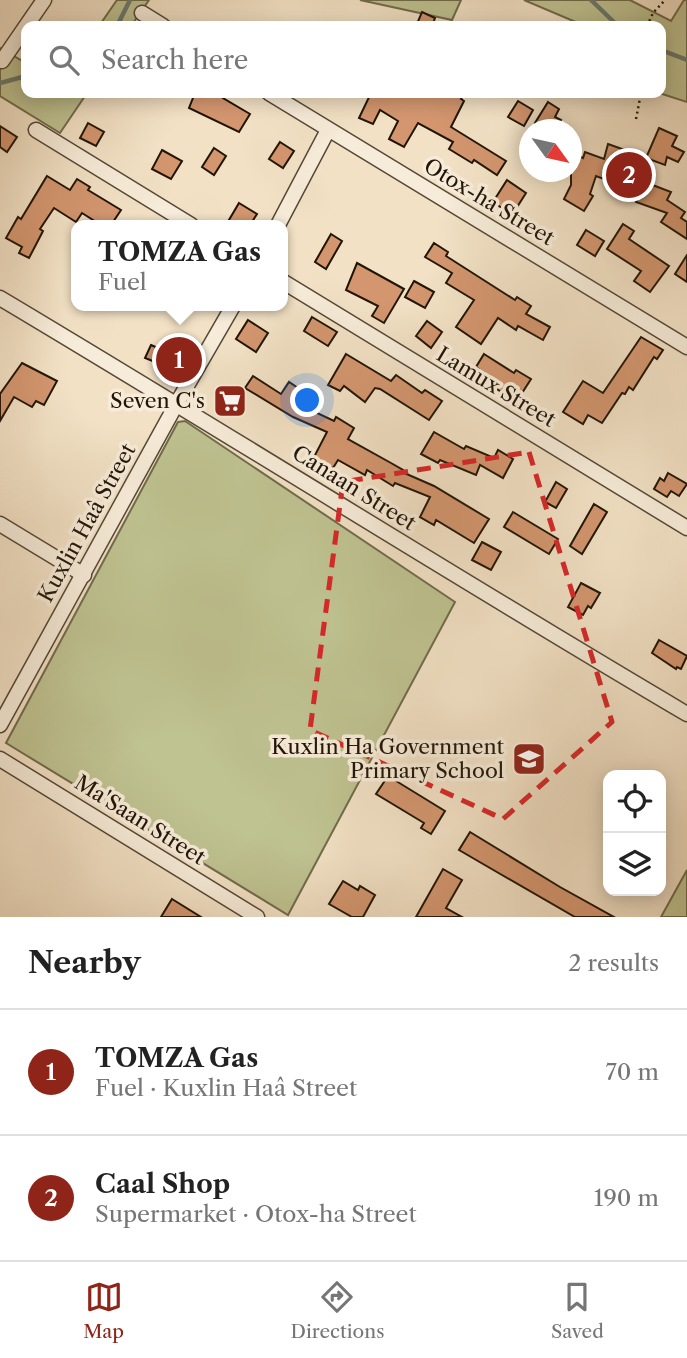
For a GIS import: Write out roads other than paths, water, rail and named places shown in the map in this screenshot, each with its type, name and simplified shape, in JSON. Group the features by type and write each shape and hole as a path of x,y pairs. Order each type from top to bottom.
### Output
{"street":[{"path":"30,21 44,0"},
{"path":"142,13 155,21"},
{"path":"2,61 21,33"},
{"name":"Otox-ha Street","path":"277,98 687,347"},
{"path":"36,130 183,220"},
{"path":"281,220 328,130"},
{"name":"Lamux Street","path":"288,285 687,528"},
{"name":"Canaan Street","path":"0,298 177,403 528,621 687,714"},
{"name":"Kuxlin Haâ Street","path":"0,725 230,311"},
{"path":"0,524 84,575"},
{"name":"Ma'Saan Street","path":"0,759 257,917"}],"waterway":[{"path":"120,21 130,0"},
{"path":"591,0 613,21"},
{"path":"666,52 687,60"},
{"path":"0,83 21,77"}],"place":[{"name":"Caal Shop","path":"629,175"},
{"name":"TOMZA Gas","path":"179,360"},
{"name":"Seven C's","path":"230,401"},
{"name":"Kuxlin Ha Government Primary School","path":"529,759"}]}
